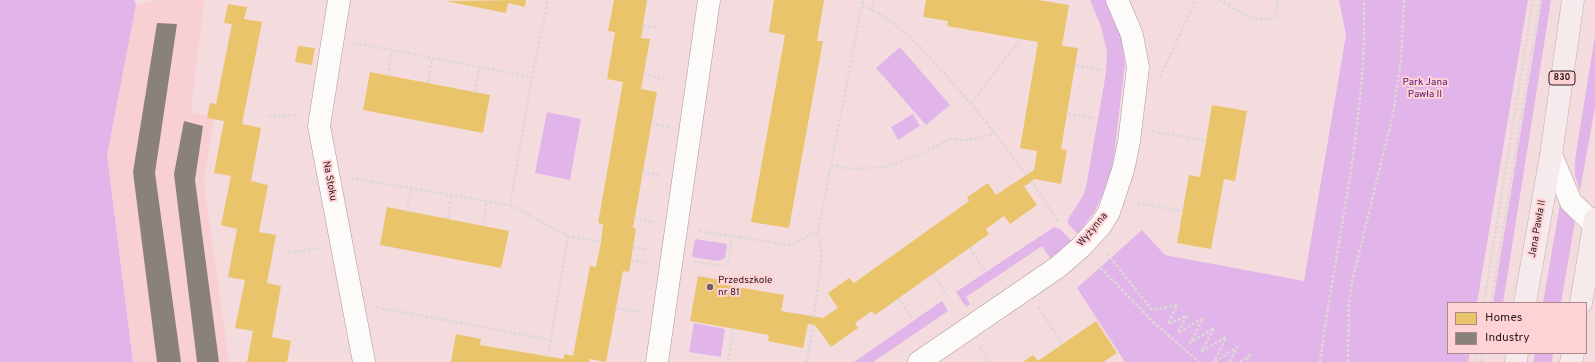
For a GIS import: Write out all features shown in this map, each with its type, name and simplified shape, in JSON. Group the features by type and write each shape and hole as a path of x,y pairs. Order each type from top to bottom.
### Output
{"main road":[{"name":"Jana Pawła II","path":"1525,302 1551,155 1573,0"},
{"path":"1581,302 1595,223"}],"street":[{"name":"Na Stoku","path":"339,0 319,126 364,362"},
{"path":"657,362 709,0"},
{"name":"Wyżynna","path":"919,362 1058,267 1096,230 1109,212 1120,183 1128,149 1138,67 1132,35 1117,0"},
{"path":"1551,155 1571,202 1595,223"}],"path":[{"path":"510,205 532,77 548,0"},
{"path":"814,316 822,255 818,232 863,0"},
{"path":"872,10 874,0"},
{"path":"1219,0 1252,17 1272,19 1276,16 1278,0"},
{"path":"1320,362 1360,110 1364,61 1364,0"},
{"path":"1348,362 1349,303 1352,282 1393,114 1401,61 1404,0"},
{"path":"1484,302 1533,0"},
{"path":"1491,302 1540,0"},
{"path":"863,6 886,17 914,40 971,103 1026,175"},
{"path":"643,25 659,28"},
{"path":"332,39 532,77"},
{"path":"971,103 1021,39"},
{"path":"388,76 392,50"},
{"path":"428,83 432,58"},
{"path":"1076,66 1102,70"},
{"path":"475,92 478,67"},
{"path":"643,74 665,78"},
{"path":"1068,114 1094,118"},
{"path":"268,117 297,115 320,116"},
{"path":"651,124 669,127"},
{"path":"1150,131 1206,141"},
{"path":"831,165 851,168 886,167 917,156 951,139 969,140 995,133"},
{"path":"642,172 661,175"},
{"path":"330,182 347,177 510,205 568,236 601,242"},
{"path":"1031,181 1058,222"},
{"path":"407,212 411,188"},
{"path":"448,219 451,195"},
{"path":"483,226 487,201"},
{"path":"1137,203 1182,211"},
{"path":"634,218 654,222"},
{"path":"676,227 790,245 818,232"},
{"path":"548,357 568,236"},
{"path":"692,261 721,266 728,262 732,236"},
{"path":"288,253 341,243"},
{"path":"633,247 649,250"},
{"path":"970,248 985,271"},
{"path":"1199,362 1153,322 1097,264 1106,252 1152,310 1178,305 1168,324 1187,316 1178,333 1203,318 1190,343 1214,328 1202,352 1226,337 1214,362"},
{"path":"631,260 647,263"},
{"path":"932,274 947,296"},
{"path":"899,298 912,320"},
{"path":"353,303 551,340"},
{"path":"1037,307 1063,344"},
{"path":"616,308 639,312"},
{"path":"807,362 813,325"},
{"path":"728,361 733,328"},
{"path":"980,347 990,362"},
{"path":"1214,362 1237,347 1230,362"},
{"path":"1240,362 1250,355 1246,362"}],"shaded area":[{"path":"155,0 204,0 191,112 214,117 204,182 229,362 133,362 107,155 136,5"}],"green space":[{"path":"0,0 134,0 136,5 107,155 133,362 0,362"},
{"path":"1090,0 1105,0 1121,37 1125,63 1113,164 1107,185 1095,211 1078,234 1068,224 1068,219 1083,196 1086,187 1106,73 1107,51 1100,24"},
{"name":"Park Jana Pawła II","path":"1339,0 1528,0 1477,302 1447,302 1447,354 1470,354 1468,362 1125,362 1077,288 1142,230 1165,255 1304,281 1346,35"},
{"path":"1542,0 1551,0 1503,302 1493,302"},
{"path":"1595,35 1595,107 1580,191 1575,176 1575,160"},
{"path":"900,47 950,105 926,125 876,68"},
{"path":"547,112 581,119 570,180 535,173"},
{"path":"913,114 920,126 898,140 891,127"},
{"path":"1560,204 1575,221 1561,302 1543,302"},
{"path":"1054,227 1060,229 1072,241 1050,258 1042,246 966,297 970,304 966,307 956,292"},
{"path":"695,239 727,244 725,258 718,261 692,257"},
{"path":"942,301 948,311 873,362 854,362"},
{"path":"694,323 725,329 721,357 689,352"},
{"path":"1535,354 1553,354 1552,362 1533,362"}],"building: Homes":[{"path":"526,0 525,7 508,3 506,13 445,1"},
{"path":"614,0 647,0 641,38 650,39 641,89 657,92 633,228 636,229 629,272 623,271 606,362 590,359 589,362 451,362 456,334 481,339 480,345 564,359 564,354 573,356 590,266 596,267 601,242 603,224 598,223 623,82 607,79 615,32 608,31"},
{"path":"774,0 824,0 817,41 823,41 789,228 751,222 785,35 769,32"},
{"path":"926,0 1038,0 1069,5 1062,46 1078,48 1061,149 1067,150 1061,184 1034,179 1024,186 1037,205 1010,224 1004,216 986,229 989,234 875,315 872,311 855,323 858,328 831,347 815,325 808,324 803,348 768,341 769,335 690,321 698,276 721,280 720,284 784,295 781,311 823,318 838,308 828,293 849,278 854,283 969,201 967,197 988,183 996,195 1034,170 1037,151 1020,148 1038,42 947,26 948,21 923,17"},
{"path":"228,4 247,7 244,19 262,22 242,124 261,128 251,181 268,185 259,232 276,235 267,283 281,286 272,337 291,341 287,362 247,362 253,331 235,328 245,280 228,277 237,229 221,225 231,176 214,173 224,121 207,118 210,103 216,104 232,24 224,23"},
{"path":"298,46 315,48 312,65 295,62"},
{"path":"370,72 490,95 483,133 363,110"},
{"path":"1212,105 1247,111 1235,181 1224,179 1211,249 1177,243 1189,175 1200,177"},
{"path":"387,207 509,231 501,268 380,245"},
{"path":"1096,321 1117,353 1103,362 1023,362 1033,355 1038,361"}],"building: Industry":[{"path":"157,23 177,24 155,173 181,362 157,362 133,172"},
{"path":"184,121 203,126 195,180 219,362 197,362 174,174"}],"place":[{"name":"Przedszkole nr 81","path":"710,287"}]}
